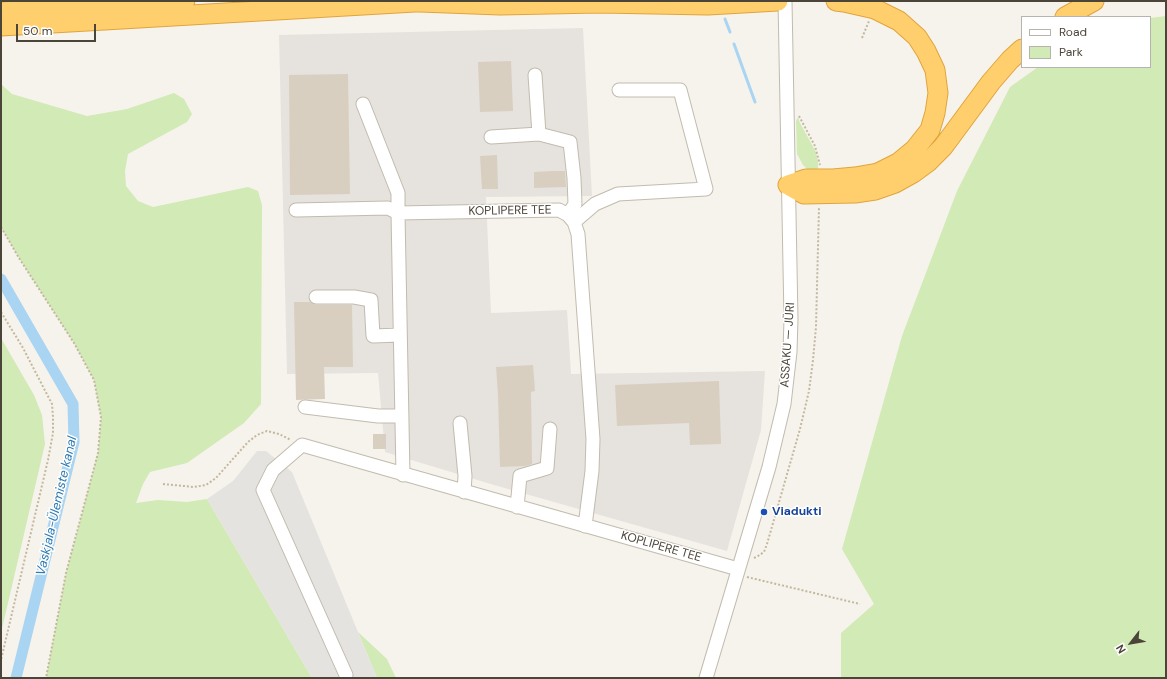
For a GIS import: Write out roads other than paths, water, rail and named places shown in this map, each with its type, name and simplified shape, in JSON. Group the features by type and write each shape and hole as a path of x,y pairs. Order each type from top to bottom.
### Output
{"highway":[{"path":"1,12 185,1"},
{"path":"1,26 302,5 425,1 500,5 599,3 708,5 778,1"},
{"path":"788,185 806,179 833,179 878,173 898,163 915,149 930,130 935,112 938,93 935,70 917,37 899,21 875,9 836,1"},
{"path":"1067,16 1094,1"},
{"path":"788,185 804,194 855,193 875,190 913,173 928,162 943,147 991,82 1021,50"}],"street":[{"name":"ASSAKU — JÜRI","path":"706,678 769,467 784,404 790,352 791,319 785,1"},
{"path":"535,76 539,134"},
{"path":"571,219 595,204 618,194 706,189 680,90 619,90"},
{"path":"363,104 398,193 403,475"},
{"path":"491,137 539,134 570,142 575,204 571,219 578,234 593,439 592,471 585,526"},
{"name":"KOPLIPERE TEE","path":"296,210 388,208 398,213 559,210 571,219"},
{"path":"316,297 354,297 371,300 373,336 400,335"},
{"path":"305,407 378,416 402,416"},
{"path":"460,423 465,476 464,492"},
{"path":"517,507 520,476 547,468 550,429"},
{"name":"KOPLIPERE TEE","path":"346,675 263,490 273,470 302,446 585,526 738,567"}],"waterway":[{"path":"725,19 730,32"},
{"path":"734,44 755,102"},
{"name":"Vaskjala-Ülemiste kanal","path":"1,279 73,404 74,442 16,678"}],"place":[{"name":"Viadukti","path":"764,512"}]}
